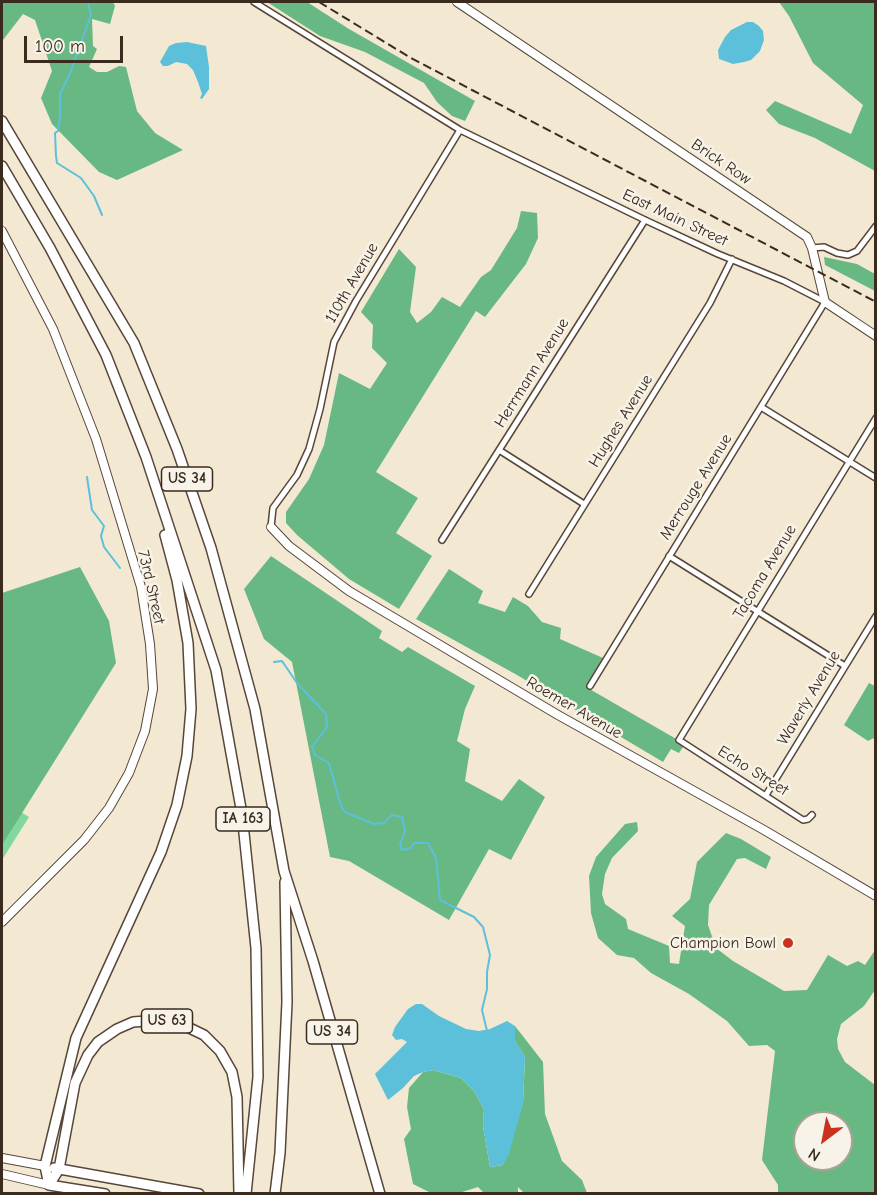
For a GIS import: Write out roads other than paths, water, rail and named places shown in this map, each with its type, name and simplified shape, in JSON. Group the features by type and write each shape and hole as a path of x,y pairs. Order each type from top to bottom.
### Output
{"highway":[{"name":"US 34","path":"2,121 134,343 177,449 211,548 255,709 284,871 313,961 380,1194"},
{"name":"US 34","path":"2,166 50,248 106,355 146,457 177,580 188,643 191,709 187,756 177,805 161,852 76,1038 45,1166 48,1189"},
{"name":"IA 163","path":"146,457 216,670 242,814 256,948 258,1077 246,1194"},
{"path":"275,1194 280,1153 287,1002 284,871"},
{"name":"US 63","path":"59,1169 75,1083 88,1054 104,1037 117,1029 133,1023 160,1020 181,1024 204,1035 220,1051 232,1072 237,1097 239,1194"},
{"path":"45,1166 199,1194"},
{"path":"59,1169 48,1189 105,1194"}],"street":[{"name":"East Main Street","path":"254,2 460,130 645,220 784,281 825,302 876,336"},
{"name":"Brick Row","path":"457,2 807,237 812,248 825,302"},
{"name":"110th Avenue","path":"271,526 273,508 297,475 309,449 334,342 356,301 460,130"},
{"name":"Herrmann Avenue","path":"442,540 645,220"},
{"path":"812,248 824,247 848,255 857,251 876,226"},
{"name":"73rd Street","path":"2,231 53,329 96,439 141,587 150,644 153,689 145,731 129,773 109,808 84,840 2,922"},
{"name":"Hughes Avenue","path":"529,594 710,303 732,259"},
{"name":"Merrouge Avenue","path":"590,686 825,302"},
{"path":"761,407 876,478"},
{"name":"Tacoma Avenue","path":"678,740 876,418"},
{"path":"499,450 584,504"},
{"name":"Roemer Avenue","path":"271,526 289,546 349,591 558,715 764,830 876,896"},
{"path":"669,556 844,666"},
{"name":"Waverly Avenue","path":"766,795 876,616"},
{"name":"Echo Street","path":"678,740 803,820 812,815"},
{"path":"2,1158 45,1166"},
{"path":"2,1174 48,1189"}],"water":[{"path":"747,22 753,22 763,31 764,40 760,51 751,60 744,62 733,64 719,59 718,50 725,37 731,30"},
{"path":"187,42 206,46 209,89 202,99 193,70 187,64 176,62 163,66 160,62 169,46"},
{"path":"416,1004 422,1004 439,1016 466,1029 479,1031 490,1029 507,1021 515,1026 515,1041 525,1057 523,1103 509,1154 503,1165 490,1167 483,1126 484,1109 474,1091 461,1078 433,1070 423,1072 414,1076 388,1100 375,1074 407,1042 402,1039 396,1040 392,1035 408,1009"}],"waterway":[{"path":"88,2 91,15 71,71 60,94 60,118 58,131 55,133 56,156 57,163 81,178 94,196 102,215"},
{"path":"87,477 92,510 104,526 101,536 104,547 120,568"},
{"path":"274,662 282,661 297,683 326,714 327,727 312,747 315,755 329,763 341,806 345,812 374,824 384,823 392,815 402,817 405,831 400,844 402,850 411,848 414,843 428,843 436,858 440,900 474,917 483,927 490,955 487,989 482,1010 487,1031"}],"railway":[{"path":"319,2 411,58 876,302"}],"place":[{"name":"Champion Bowl","path":"788,943"}]}
